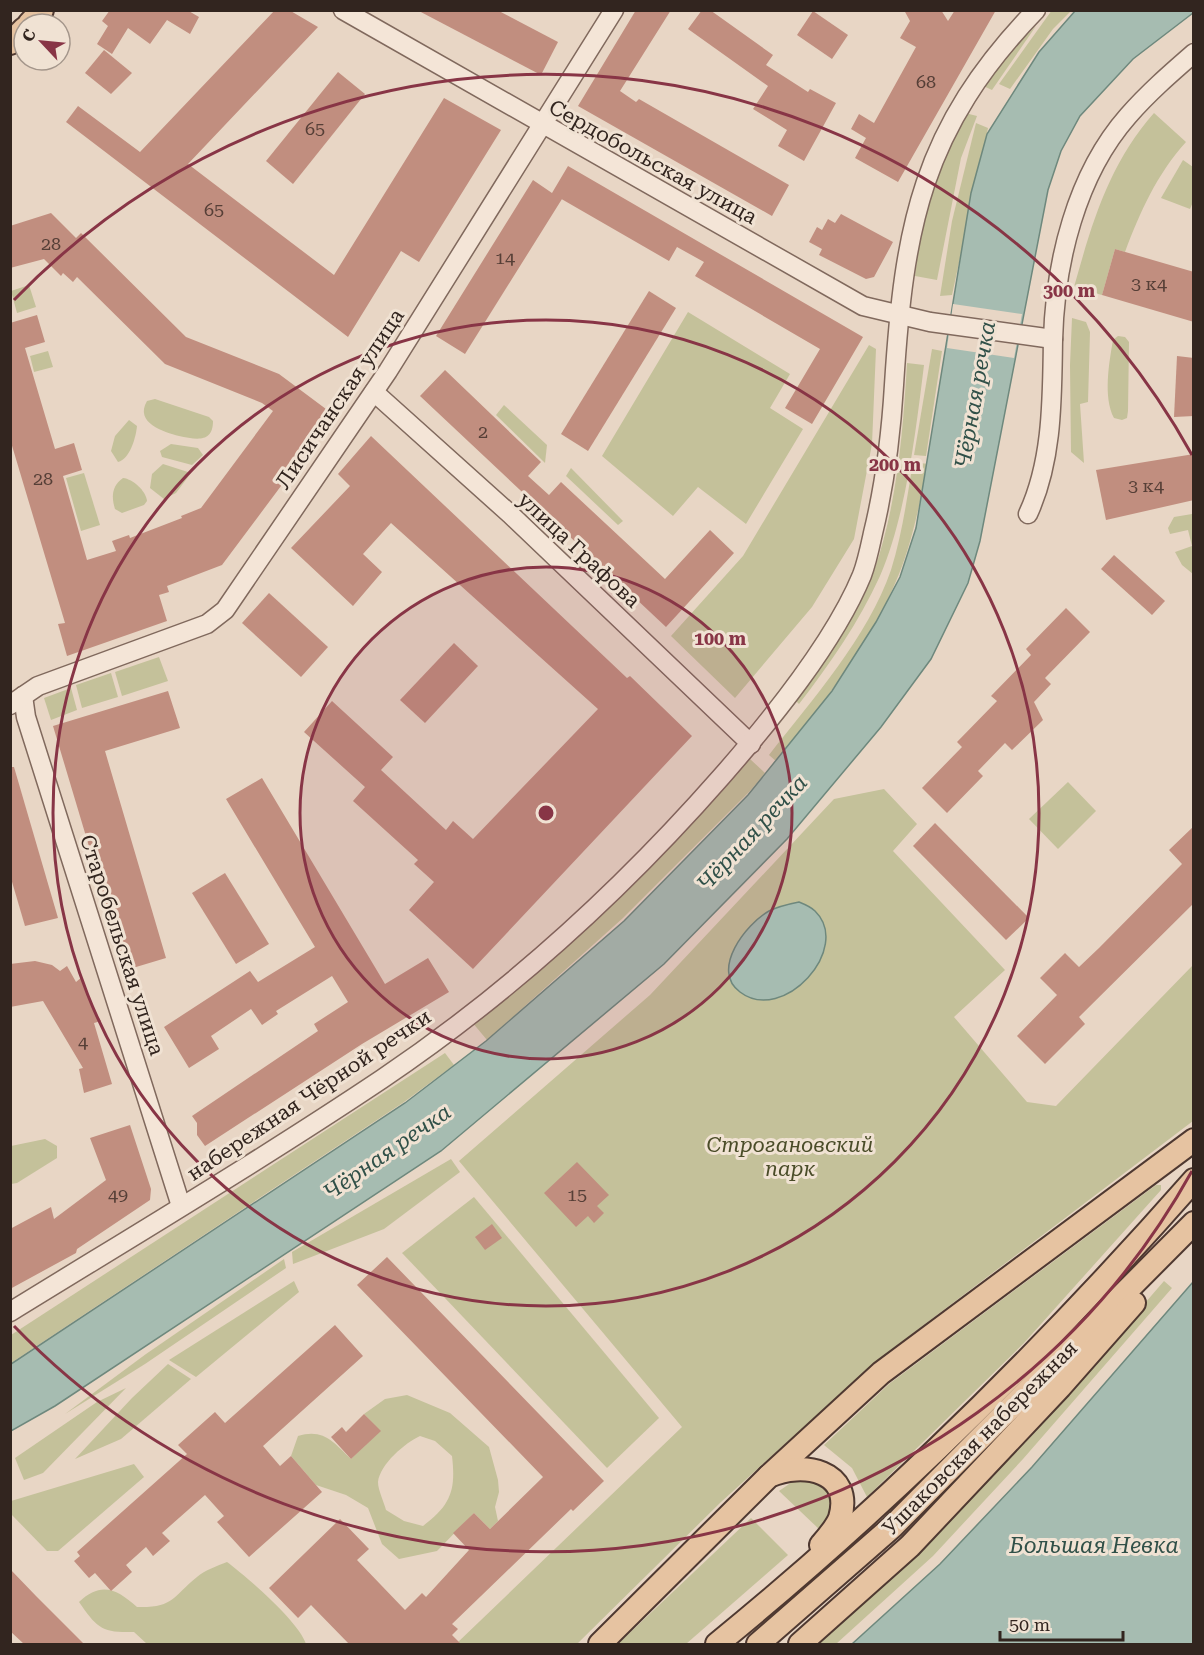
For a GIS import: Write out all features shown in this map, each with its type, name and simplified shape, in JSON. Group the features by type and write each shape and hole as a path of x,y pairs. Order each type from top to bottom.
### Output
{"main road":[{"path":"600,1644 769,1476 881,1373 1194,1140"},
{"name":"Ушаковская набережная","path":"717,1644 789,1586 874,1509 1034,1353 1194,1180"},
{"path":"800,1644 910,1546 1052,1396 1167,1265 1194,1225"},
{"name":"Ушаковская набережная","path":"758,1644 892,1527 1194,1225"},
{"name":"Ушаковская набережная","path":"769,1476 793,1468 816,1470 836,1485 841,1496 839,1520 789,1586"}],"street":[{"name":"Сердобольская улица","path":"343,10 861,305 950,325 1053,339"},
{"name":"Лисичанская улица","path":"16,700 38,686 218,618 374,392 540,124 614,10"},
{"name":"набережная Чёрной речки","path":"10,1312 384,1078 489,999 562,939 622,882 691,811 751,744 781,706 844,613 864,571 882,494 891,435 898,314 910,237 920,199 942,138 977,77 1036,10"},
{"path":"1028,514 1044,474 1054,370 1053,339 1059,282 1080,196 1095,167 1128,116 1194,52"},
{"name":"улица Графова","path":"374,392 510,514 751,744"},
{"name":"Старобельская улица","path":"16,700 90,921 181,1206"}],"green space":[{"path":"1052,10 1071,11 1053,29 1010,89 999,84"},
{"path":"1036,26 992,90 979,84 999,61"},
{"path":"961,112 977,116 961,158 937,280 915,276 920,236 932,184"},
{"path":"1154,113 1186,142 1166,167 1150,194 1125,252 1115,249 1102,295 1074,287 1104,195 1125,153 1138,132"},
{"path":"976,123 988,128 952,295 940,296 952,221"},
{"path":"1183,160 1193,167 1193,202 1190,209 1161,198"},
{"path":"29,285 36,307 17,313 11,291"},
{"path":"688,312 790,374 770,408 803,429 746,524 698,487 673,516 602,456"},
{"path":"1072,318 1086,322 1090,332 1088,402 1080,404 1084,463 1071,452"},
{"path":"1118,336 1125,337 1129,342 1128,411 1127,418 1122,420 1114,418 1108,390 1113,340"},
{"path":"869,345 876,349 872,444 854,539 812,607 735,698 671,636 743,556"},
{"path":"932,349 942,351 926,456 914,455"},
{"path":"48,351 53,367 34,372 30,356"},
{"path":"907,363 924,365 909,472 897,527 872,593 833,658 799,704 796,701 859,605 882,546 898,469"},
{"path":"155,399 209,417 213,421 210,433 206,437 191,438 166,432 152,425 144,415 144,409 147,401"},
{"path":"504,405 547,445 545,463 496,415"},
{"path":"129,420 137,426 135,436 126,457 118,462 111,451 115,436"},
{"path":"171,444 198,448 203,455 192,465 162,457 160,451"},
{"path":"913,462 928,464 916,520 888,600 860,649 777,762 769,755 854,643 881,595 898,543"},
{"path":"163,464 191,473 176,493 164,499 150,488 152,474"},
{"path":"571,468 623,521 618,525 566,476"},
{"path":"84,473 100,525 81,531 66,478"},
{"path":"123,478 138,486 147,501 144,505 122,513 115,509 113,496 117,484"},
{"path":"1192,514 1194,520 1193,574 1182,565 1175,552 1192,546 1188,530 1170,534 1168,528 1174,517"},
{"path":"159,657 168,681 122,696 115,672"},
{"path":"111,673 118,697 82,708 76,685"},
{"path":"71,688 77,710 51,720 44,698"},
{"path":"750,759 765,773 750,791 623,918 487,1040 472,1022 611,905"},
{"path":"1068,782 1096,811 1058,849 1029,819"},
{"name":"Строгановский парк","path":"884,789 917,824 893,851 1005,970 954,1017 1027,1102 1056,1106 1193,965 1193,1121 875,1362 721,1502 577,1644 456,1644 682,1427 459,1161 650,995 834,799"},
{"path":"445,1053 454,1065 404,1102 11,1363 11,1335"},
{"path":"45,1139 57,1146 57,1158 17,1183 11,1184 11,1146"},
{"path":"451,1159 460,1172 384,1229 293,1264 292,1252"},
{"path":"1156,1185 1161,1185 1161,1190 1024,1343 867,1497 852,1468 824,1445 889,1384"},
{"path":"474,1197 659,1418 607,1468 402,1253"},
{"path":"284,1259 286,1268 145,1364 65,1414 146,1354"},
{"path":"294,1281 299,1292 196,1377 169,1360"},
{"path":"1164,1281 1172,1288 1023,1459 933,1556 836,1644 818,1644 910,1559 997,1469"},
{"path":"168,1364 191,1379 121,1439 75,1459 132,1398"},
{"path":"126,1388 43,1473 24,1480 15,1458 97,1402"},
{"path":"407,1395 450,1413 489,1447 499,1492 495,1507 498,1521 490,1529 474,1513 437,1551 399,1559 382,1544 368,1508 346,1495 316,1485 291,1456 298,1436 315,1434 328,1439 351,1459 380,1431 364,1414 385,1399","holes":["420,1436 435,1441 452,1456 452,1488 446,1504 423,1526 404,1521 386,1510 378,1482 388,1461 407,1444"]},
{"path":"134,1464 144,1477 58,1551 47,1551 11,1514 11,1501"},
{"path":"795,1480 821,1482 833,1497 832,1516 820,1530 779,1491"},
{"path":"751,1518 788,1555 686,1644 618,1644"},
{"path":"227,1562 283,1612 294,1624 306,1644 147,1644 134,1632 107,1630 101,1627 79,1602 95,1591 109,1590 123,1596 137,1607 158,1606 172,1600 204,1572"}],"water":[{"name":"Чёрная речка","path":"1075,11 1193,11 1193,13 1133,59 1080,116 1061,151 1048,190 980,541 968,583 931,659 881,727 787,839 664,964 441,1151 55,1406 11,1431 11,1364 405,1103 486,1041 624,921 748,795 832,691 876,622 900,577 916,528 971,193 987,134 1039,52"},
{"path":"799,902 815,911 824,926 825,944 819,962 808,978 793,991 775,998 757,1000 740,992 732,983 729,972 730,960 742,937 760,917 769,911"},
{"name":"Большая Невка","path":"1193,1282 1193,1644 852,1644 940,1564 1032,1467"}],"pier":[{"path":"953,304 1022,314 1014,358 947,348"}],"building":[{"path":"110,10 187,10 199,17 190,34 167,20 150,44 128,28 112,54 97,44 108,26 102,21"},
{"path":"275,10 289,10 318,27 188,164 334,275 444,98 501,130 419,262 401,251 348,337 66,122 78,106 140,152"},
{"path":"417,10 497,10 558,42 541,75"},
{"path":"636,10 671,10 620,91 636,102 639,99 789,185 772,216 578,106"},
{"path":"702,10 710,10 773,55 766,65 808,92 810,89 836,103 804,161 778,146 787,130 753,109 768,86 688,29"},
{"path":"904,10 941,10 948,21 955,10 996,10 898,182 855,158 866,138 851,129 859,114 874,123 916,47 900,38 910,21"},
{"path":"813,11 848,35 832,59 797,35"},
{"path":"104,50 132,73 111,94 85,73"},
{"path":"338,72 365,94 293,184 266,161"},
{"path":"568,166 863,337 812,424 785,408 820,349 695,276 704,262 677,247 669,261 562,199 465,354 436,336 533,180 552,193"},
{"path":"51,213 76,238 81,233 186,337 279,374 334,415 222,565 167,586 169,592 159,595 167,621 67,656 58,624 65,623 10,439 10,323 37,315 45,342 25,348 55,449 74,443 82,470 63,476 87,560 116,551 112,541 129,535 130,538 182,518 181,516 201,508 273,411 262,403 165,364 77,277 73,282 63,273 61,276 44,259 10,268 10,226"},
{"path":"841,214 893,242 874,277 866,279 819,255 822,249 809,242 817,227 822,230 828,219 835,223"},
{"path":"1115,249 1194,272 1194,322 1102,295"},
{"path":"649,291 676,308 588,451 561,434"},
{"path":"1177,356 1194,358 1194,416 1174,417"},
{"path":"445,370 541,462 528,476 549,495 561,482 665,579 710,530 734,553 666,627 420,396"},
{"path":"371,436 627,678 630,676 692,736 473,969 409,910 434,882 414,864 418,860 353,801 365,787 304,732 332,701 393,757 381,770 446,830 453,821 473,839 598,709 391,523 363,554 382,572 353,606 291,548 350,486 338,474"},
{"path":"1194,454 1194,500 1106,520 1096,470"},
{"path":"1114,555 1165,601 1152,615 1101,569"},
{"path":"269,593 328,647 301,677 242,623"},
{"path":"1066,608 1090,632 1045,678 1051,684 1034,702 1043,720 1012,750 1005,743 978,771 983,776 947,813 922,788 962,747 957,742 997,701 991,696 1031,655 1026,649"},
{"path":"454,643 478,666 425,723 400,700"},
{"path":"168,691 180,728 105,751 166,958 126,970 53,726"},
{"path":"10,767 14,767 58,918 25,926 10,875"},
{"path":"262,778 385,984 428,958 449,992 362,1044 205,1146 197,1135 197,1123 192,1116 318,1031 314,1024 348,1002 332,976 276,1011 278,1014 262,1025 251,1009 211,1036 219,1049 189,1068 164,1027 250,971 258,982 315,947 226,799"},
{"path":"935,823 1029,918 1006,940 913,846"},
{"path":"1194,826 1194,903 1079,1017 1085,1024 1045,1064 1017,1036 1057,995 1040,978 1065,953 1079,967 1099,948 1182,864 1169,850"},
{"path":"225,873 269,944 236,964 192,893"},
{"path":"35,961 52,965 60,971 67,966 76,982 82,977 91,1005 101,1021 94,1023 112,1084 84,1093 79,1069 83,1068 43,1001 10,1007 10,964"},
{"path":"130,1125 151,1189 150,1200 77,1249 76,1253 10,1289 10,1229 51,1207 54,1219 106,1180 90,1138"},
{"path":"577,1162 609,1195 597,1206 604,1213 594,1223 588,1216 576,1227 544,1193"},
{"path":"492,1224 502,1238 485,1250 475,1237"},
{"path":"387,1257 604,1481 573,1511 571,1509 452,1624 458,1629 452,1635 461,1644 349,1644 311,1605 298,1618 269,1588 340,1519 369,1549 357,1560 405,1610 422,1593 426,1597 469,1550 453,1533 474,1513 490,1529 543,1477 357,1285"},
{"path":"335,1325 363,1356 263,1446 280,1466 291,1456 322,1492 249,1557 217,1522 224,1516 205,1495 162,1533 170,1541 153,1556 146,1547 126,1565 132,1572 111,1591 95,1573 89,1578 74,1561 80,1556 77,1552 187,1454 178,1445 215,1412 225,1423"},
{"path":"364,1414 381,1431 351,1459 331,1437 342,1427 346,1432"},
{"path":"10,1569 84,1644 24,1644 10,1631"}]}
